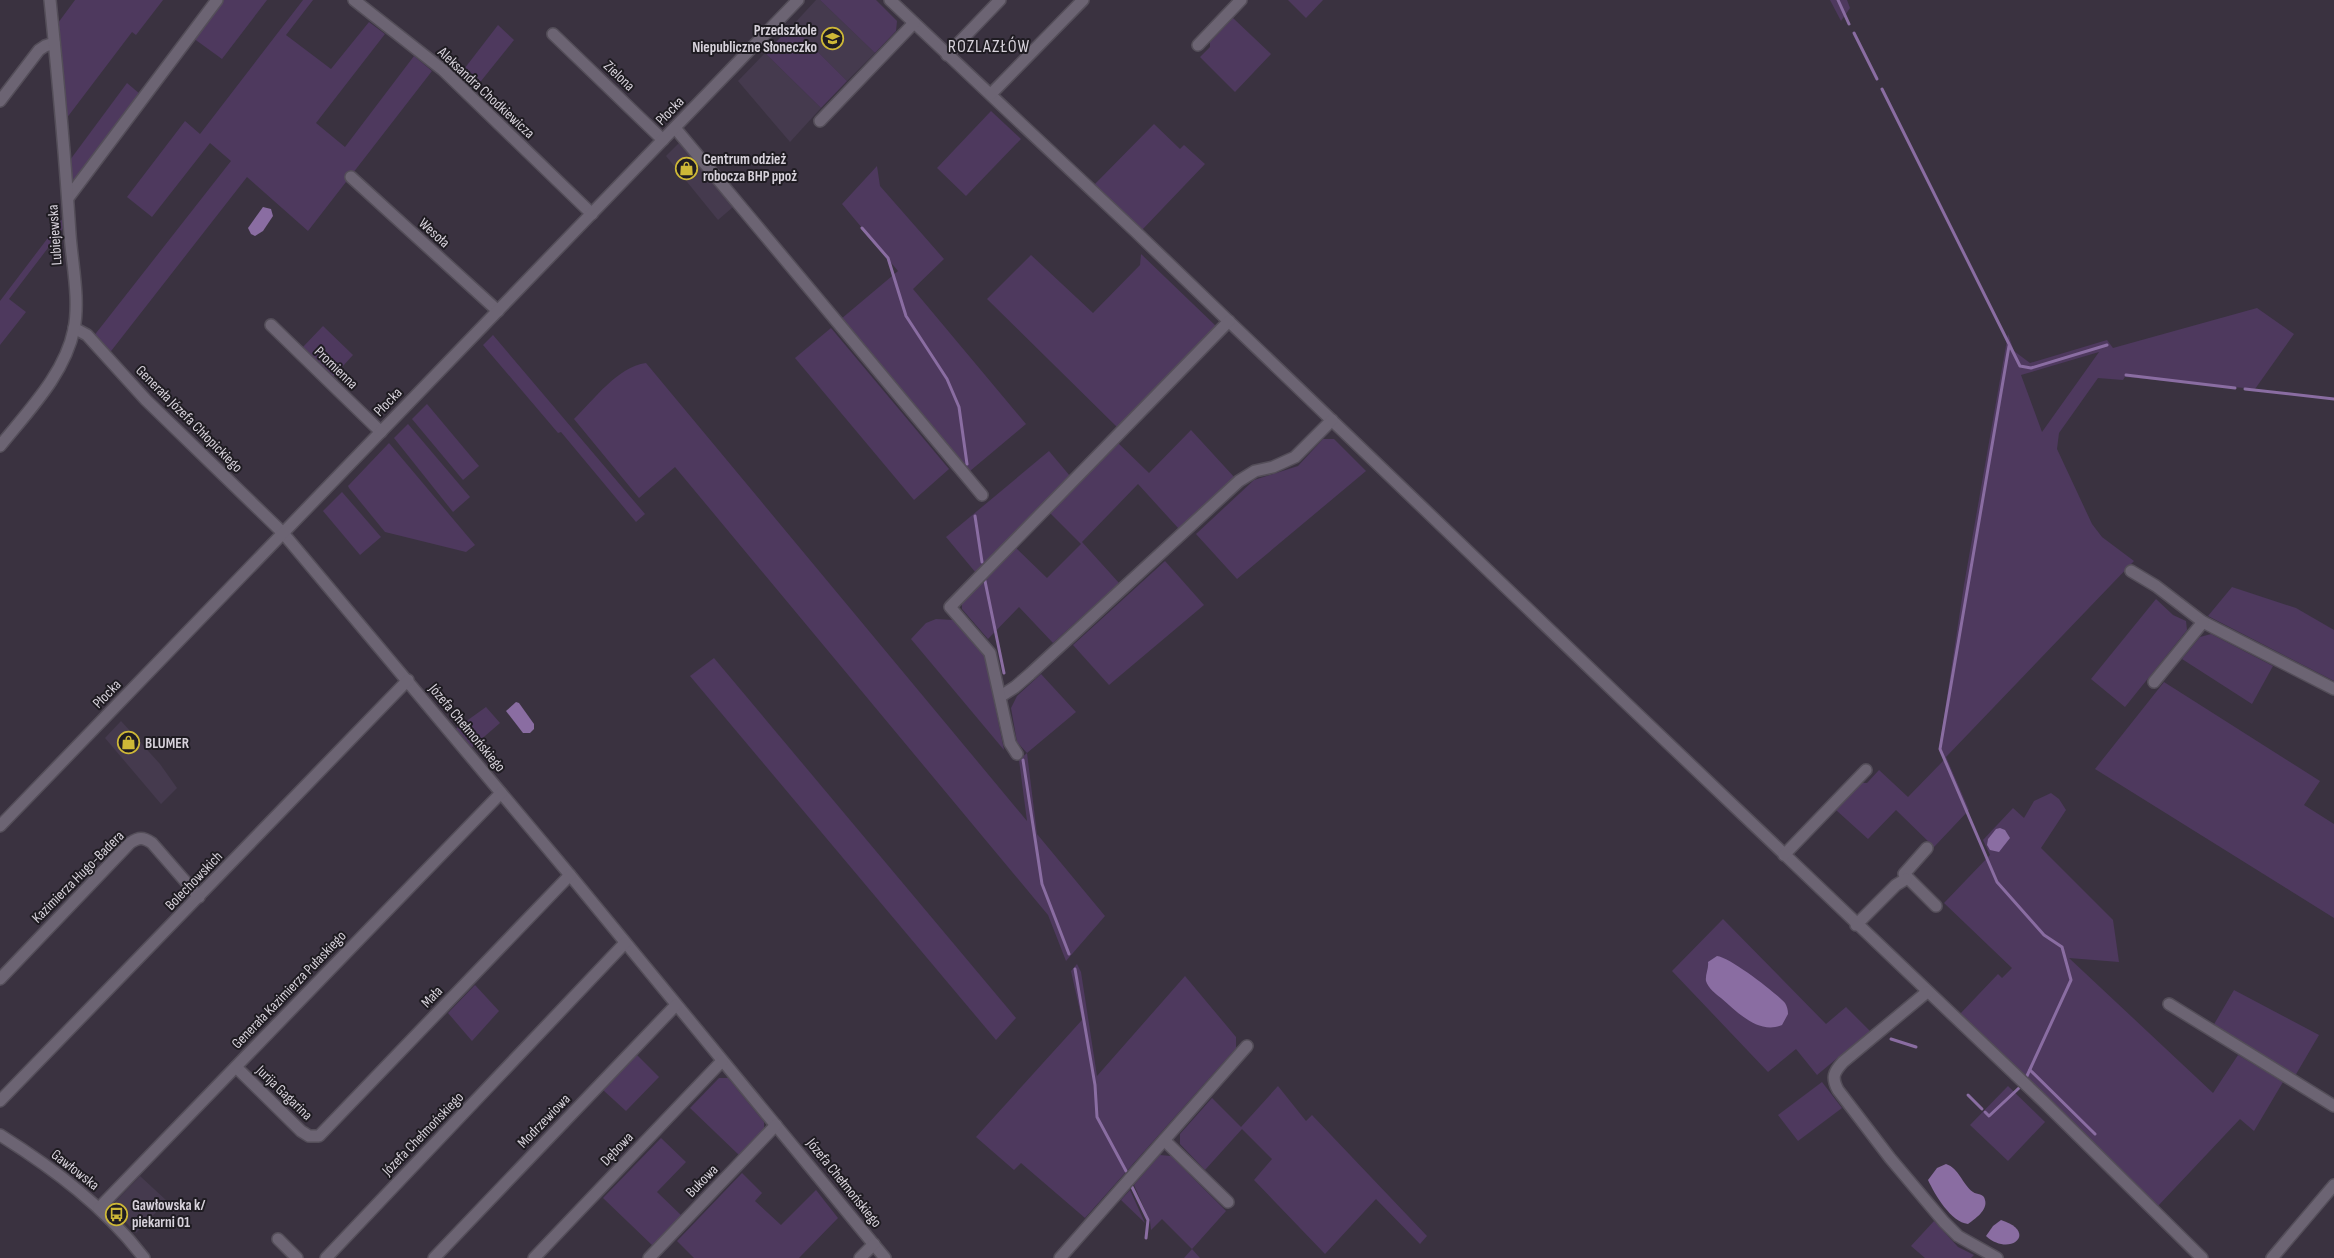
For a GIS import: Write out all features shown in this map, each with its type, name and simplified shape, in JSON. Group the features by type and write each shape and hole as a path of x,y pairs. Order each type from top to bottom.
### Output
{"street":[{"name":"Lubiejewska","path":"0,446 50,383 66,352 74,328 75,297 68,198 50,0"},
{"path":"68,198 217,0"},
{"name":"Aleksandra Chodkiewicza","path":"354,0 443,70 592,214"},
{"name":"Płocka","path":"0,826 798,0"},
{"path":"890,0 1229,321 1856,925 2050,1108 2202,1258"},
{"path":"947,55 1000,0"},
{"path":"991,94 1083,0"},
{"path":"1198,45 1241,0"},
{"path":"820,121 914,23"},
{"name":"Zielona","path":"553,34 664,140"},
{"path":"0,101 39,50 54,43"},
{"path":"675,128 982,495"},
{"name":"Wesoła","path":"351,177 498,311"},
{"path":"1017,754 1010,743 990,653 950,607 1229,321"},
{"name":"Promienna","path":"270,325 381,432"},
{"name":"Generała Józefa Chłopickiego","path":"74,328 87,336 146,400 283,533"},
{"path":"1001,696 1030,674 1239,482 1255,471 1273,467 1295,457 1332,420"},
{"name":"Józefa Chełmońskiego","path":"283,533 570,875 885,1258"},
{"path":"2131,571 2156,586 2203,622 2334,688"},
{"path":"2154,682 2203,622"},
{"name":"Bolechowskich","path":"0,1101 408,680"},
{"path":"1784,855 1866,770"},
{"name":"Generała Kazimierza Pułaskiego","path":"99,1208 501,793"},
{"name":"Kazimierza Hugo-Badera","path":"0,979 130,843 137,838 146,838 152,842 199,897"},
{"path":"1927,848 1905,870 1904,874 1906,879 1936,906"},
{"name":"Mała","path":"313,1137 322,1133 570,875"},
{"path":"1856,925 1896,885 1906,879"},
{"name":"Józefa Chełmońskiego","path":"326,1258 625,943"},
{"path":"1927,992 1843,1062 1833,1074 1833,1079 1838,1090 1890,1158 1944,1222 1958,1236 1997,1258"},
{"path":"2169,1004 2334,1106"},
{"name":"Modrzewiowa","path":"434,1258 676,1005"},
{"path":"1066,1256 1164,1140 1247,1046"},
{"name":"Dębowa","path":"534,1258 722,1061"},
{"name":"Jurija Gagarina","path":"236,1067 301,1131 313,1137"},
{"name":"Bukowa","path":"649,1258 776,1125"},
{"name":"Gawłowska","path":"0,1135 57,1173 99,1208 144,1258"},
{"path":"1164,1140 1228,1202"},
{"path":"2272,1258 2334,1184"},
{"path":"278,1239 297,1258"},
{"path":"860,1258 874,1244"}],"shaded area":[{"path":"75,0 163,0 136,35 132,32 66,119 58,23"},
{"path":"222,0 267,0 222,59 193,38"},
{"path":"303,0 313,0 286,35 331,69 369,22 385,34 316,123 345,147 414,56 432,71 308,231 247,177 108,355 93,337 231,161 210,143 152,217 127,197 185,121 200,134"},
{"name":"Przedszkole Niepubliczne Słoneczko","path":"816,0 820,0 875,53 847,81 792,26"},
{"path":"820,0 876,0 897,21 896,31 875,53"},
{"path":"1288,0 1323,0 1306,18"},
{"path":"1830,0 1847,0 1850,8 1841,21"},
{"path":"1233,18 1271,54 1235,92 1200,57 1210,47 1210,42"},
{"path":"498,25 514,40 473,91 458,77"},
{"path":"792,26 847,81 821,108 765,53"},
{"path":"765,53 821,108 790,142 738,81"},
{"path":"127,83 140,94 73,184 70,160"},
{"path":"991,111 1021,139 966,196 937,168"},
{"path":"1154,124 1180,149 1184,145 1205,164 1141,231 1093,186"},
{"path":"679,143 733,207 718,220 666,156"},
{"path":"877,166 880,186 944,259 913,289 1026,424 970,471 841,319 898,271 842,204"},
{"path":"263,207 271,209 273,216 263,231 255,236 251,234 248,228"},
{"path":"63,218 64,227 9,299 26,312 0,345 0,301"},
{"path":"1141,254 1218,328 1118,428 987,299 1031,255 1093,313 1140,265"},
{"path":"2257,308 2294,334 2255,389 2125,377 2123,380 2098,378 2059,433 2057,449 2092,524 2102,537 2134,561 1946,757 1969,810 1934,847 1896,810 1868,839 1836,810 1862,783 1867,783 1879,770 1908,797 1944,760 1939,750 1964,585 2008,334 2014,351 2030,363 2107,340 2113,348","holes":["2099,352 2042,432 2021,375"]},
{"path":"323,326 353,355 332,378 302,348"},
{"path":"831,328 949,469 914,500 795,358"},
{"path":"493,335 645,514 636,522 561,432 558,433 483,345"},
{"path":"646,363 1027,821 1019,760 1027,753 1037,834 1105,916 1066,961 1048,915 675,467 639,498 574,419 616,377 635,366"},
{"path":"427,404 479,466 463,480 412,419"},
{"path":"408,424 470,497 453,512 394,438"},
{"path":"1191,430 1235,478 1179,529 1138,484 1082,542 1119,583 1053,643 1019,607 988,639 962,609 962,597 1013,545 1047,578 1081,544 1048,511 1116,441 1149,473"},
{"path":"1323,439 1334,439 1366,471 1237,579 1196,534 1254,480 1298,466"},
{"path":"389,443 475,545 466,552 385,532 349,488 348,486"},
{"path":"1049,451 1070,476 976,573 946,537"},
{"path":"342,492 381,537 360,555 323,511"},
{"path":"1165,561 1204,605 1109,685 1073,645"},
{"path":"2232,587 2296,608 2334,630 2334,681 2208,616"},
{"path":"2156,599 2173,615 2186,621 2187,630 2125,707 2091,679"},
{"path":"936,619 953,620 985,656 1004,750 911,639 926,623"},
{"path":"2211,634 2273,666 2252,704 2182,659 2200,637"},
{"path":"714,658 1016,1018 996,1040 690,676"},
{"path":"1041,674 1076,712 1027,753 1017,742 1011,708 1017,696"},
{"path":"2164,682 2320,781 2304,805 2334,824 2334,918 2095,769"},
{"path":"516,702 519,703 534,724 534,729 530,733 523,733 506,711"},
{"path":"486,707 500,723 470,749 454,730"},
{"path":"121,721 160,764 177,788 161,804 105,738"},
{"path":"2051,793 2059,799 2066,810 2041,848 2113,920 2119,962 2069,958 2213,1093 2238,1055 2283,1082 2254,1131 2240,1119 2158,1206 1959,1015 1998,974 2002,978 2012,968 1944,903 1990,855 1983,840 2013,808 2024,818 2034,801"},
{"path":"1996,829 2005,830 2010,838 1999,852 1990,850 1987,845 1988,839"},
{"path":"1723,919 1826,1024 1846,1007 1870,1031 1817,1075 1796,1049 1768,1072 1672,971"},
{"path":"1717,956 1742,969 1785,1003 1788,1014 1782,1025 1765,1027 1757,1025 1741,1015 1712,991 1706,981 1708,962"},
{"path":"1077,964 1081,972 1097,1076 1185,976 1236,1037 1236,1048 1085,1218 1021,1163 1014,1170 976,1137 1082,1020 1071,971"},
{"path":"475,985 499,1011 472,1041 448,1013"},
{"path":"2234,990 2319,1035 2295,1076 2213,1026"},
{"path":"637,1055 659,1077 626,1111 603,1090"},
{"path":"719,1078 728,1078 764,1122 764,1131 740,1156 690,1108"},
{"path":"1822,1082 1842,1108 1798,1141 1778,1115"},
{"path":"1278,1086 1306,1121 1312,1115 1427,1236 1420,1244 1376,1199 1325,1254 1254,1180 1272,1159 1242,1129 1205,1170 1180,1144 1180,1134 1212,1098 1241,1127"},
{"path":"2008,1086 2045,1122 2008,1161 1970,1125"},
{"path":"661,1138 686,1162 657,1192 682,1216 653,1246 603,1198"},
{"path":"1160,1155 1171,1156 1226,1211 1192,1249 1162,1219 1151,1230 1150,1221 1134,1185"},
{"path":"1946,1164 1954,1169 1973,1192 1982,1195 1984,1198 1985,1207 1983,1211 1968,1224 1950,1213 1939,1200 1928,1180 1937,1168"},
{"path":"742,1173 762,1193 755,1201 781,1225 816,1190 838,1218 799,1258 694,1258 677,1241"},
{"path":"140,1176 167,1201 136,1233 111,1206"},
{"path":"1130,1190 1145,1223 1121,1200"},
{"path":"2001,1220 2012,1225 2018,1231 2017,1241 2011,1244 2004,1244 1995,1242 1986,1236 1993,1226"},
{"path":"1934,1221 1958,1247 1974,1255 1971,1258 1925,1258 1911,1246"},
{"path":"1192,1249 1200,1258 1184,1258"}],"waterway":[{"path":"1838,0 1849,24"},
{"path":"1854,33 1877,79"},
{"path":"1882,89 2020,366 2031,368 2107,345"},
{"path":"862,228 888,258 906,316 947,379 959,407 967,464"},
{"path":"2009,346 1940,749 1997,882 2044,935 2062,947 2071,980 2026,1078"},
{"path":"2126,375 2235,388"},
{"path":"2245,389 2334,399"},
{"path":"975,516 982,562"},
{"path":"985,581 1004,673"},
{"path":"1023,760 1042,884 1069,954"},
{"path":"1075,969 1095,1085 1097,1117 1126,1171"},
{"path":"1891,1039 1916,1047"},
{"path":"2030,1070 2095,1134"},
{"path":"1985,1112 1989,1116 2019,1088"},
{"path":"1968,1095 1982,1109"},
{"path":"1132,1187 1148,1220 1146,1238"}],"place":[{"name":"Przedszkole Niepubliczne Słoneczko","path":"833,39"},
{"name":"Centrum odzież robocza BHP ppoż","path":"687,168"},
{"name":"BLUMER","path":"129,743"},
{"name":"Gawłowska k/ piekarni 01","path":"116,1214"}],"district":[{"name":"ROZLAZŁÓW","path":"989,46"}]}
